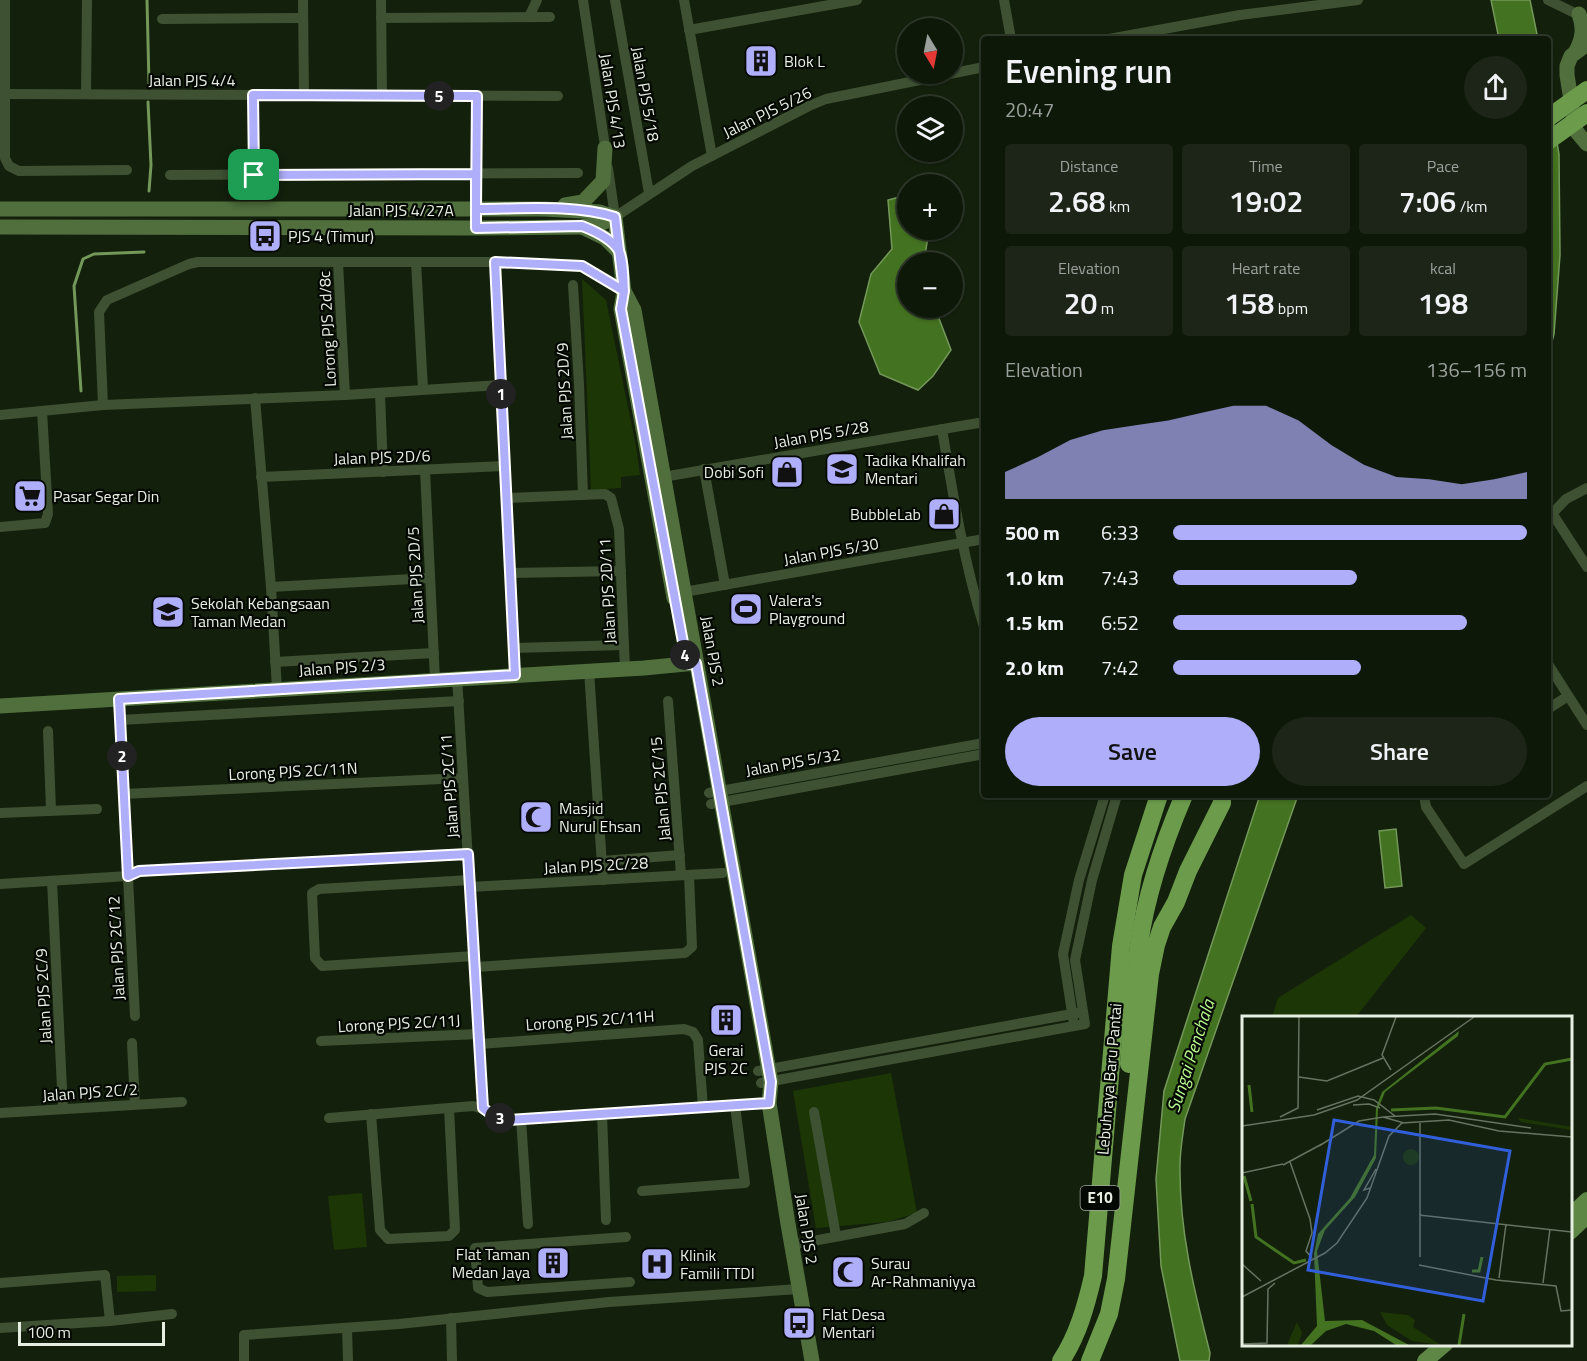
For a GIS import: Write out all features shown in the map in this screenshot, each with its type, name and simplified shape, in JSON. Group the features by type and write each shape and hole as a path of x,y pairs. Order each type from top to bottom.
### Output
{"highway":[{"path":"1551,115 1587,90"},
{"path":"1551,139 1580,116"},
{"name":"Lebuhraya Baru Pantai","path":"1061,1361 1075,1337 1086,1307 1093,1276 1121,946 1133,875 1158,798"},
{"name":"Lebuhraya Baru Pantai","path":"1089,1361 1106,1316 1113,1279 1139,944 1153,881 1183,798"},
{"path":"1173,821 1197,798"},
{"path":"1089,1361 1109,1314 1116,1279 1150,974 1156,945 1188,871 1222,803 1222,798"}],"main road":[{"path":"1584,16 1582,47 1571,56 1567,66 1580,116 1587,130"},
{"path":"1580,116 1576,131 1587,144"},
{"path":"544,209 583,202 589,197 603,181 605,147"},
{"name":"Jalan PJS 4/27A","path":"0,208 544,209 615,212"},
{"path":"198,208 207,220 205,224 198,227"},
{"path":"245,208 237,218 239,223 246,227"},
{"name":"Jalan PJS 4/27A","path":"0,227 476,228 582,226 600,224 615,212"},
{"name":"Jalan PJS 2","path":"615,212 624,291 634,310 684,592 692,664 765,1077 812,1361"},
{"path":"582,226 605,238 620,252"},
{"path":"624,291 621,309 692,664"},
{"name":"Jalan PJS 2/3","path":"0,706 692,664"},
{"name":"Jalan PJS 2","path":"715,797 723,873 765,1077"},
{"path":"1572,1214 1587,1200"},
{"path":"1572,1230 1587,1216"},
{"path":"1572,1232 1587,1228"},
{"path":"1425,1361 1443,1346"}],"street":[{"path":"5,0 5,158 9,166 19,171 127,170"},
{"path":"86,94 87,0"},
{"path":"303,0 304,95"},
{"path":"381,0 382,96"},
{"path":"529,17 537,0"},
{"name":"Jalan PJS 4/13","path":"583,0 615,212"},
{"name":"Jalan PJS 5/18","path":"615,0 649,193"},
{"path":"684,0 712,156"},
{"path":"689,30 857,0"},
{"path":"1004,0 1010,36"},
{"path":"1125,36 1240,15 1358,0"},
{"path":"1548,0 1584,16"},
{"path":"381,18 550,17"},
{"path":"162,19 303,18"},
{"name":"Jalan PJS 5/26","path":"615,212 712,156 808,106 826,99 981,69"},
{"name":"Jalan PJS 4/4","path":"5,94 558,96"},
{"path":"253,95 254,175"},
{"path":"476,228 477,96"},
{"path":"170,175 578,173"},
{"path":"103,405 99,312 107,300 198,262 495,262 582,266 624,291"},
{"name":"Lorong PJS 2d/8c","path":"339,262 345,395"},
{"path":"416,262 423,389"},
{"path":"495,262 515,675"},
{"name":"Jalan PJS 2D/9","path":"573,285 583,495"},
{"path":"0,415 103,405 500,386"},
{"path":"380,393 383,472"},
{"path":"255,399 277,689"},
{"path":"0,526 45,523 48,514 42,411"},
{"name":"Jalan PJS 5/28","path":"663,477 981,422"},
{"path":"942,429 963,543 981,617"},
{"name":"Jalan PJS 2D/6","path":"261,477 504,466"},
{"path":"704,469 725,585"},
{"name":"Jalan PJS 2D/5","path":"425,470 435,680"},
{"path":"1551,515 1566,499 1587,488"},
{"name":"Jalan PJS 2D/11","path":"583,495 605,494 611,498 616,511 619,529 625,669"},
{"path":"506,498 583,495"},
{"path":"1551,517 1587,567"},
{"name":"Jalan PJS 5/30","path":"684,592 981,540"},
{"path":"510,573 621,571"},
{"path":"271,587 430,578"},
{"path":"513,648 624,645"},
{"path":"275,662 434,653"},
{"path":"1551,669 1587,725"},
{"path":"588,671 603,880"},
{"name":"Jalan PJS 2C/11","path":"457,678 483,1108"},
{"path":"1551,706 1568,696"},
{"name":"Jalan PJS 2C/12","path":"119,699 135,1016"},
{"path":"120,720 459,701"},
{"name":"Jalan PJS 2C/15","path":"475,962 591,959 685,953 692,947 685,875 680,855 668,701"},
{"path":"48,731 51,810"},
{"path":"873,768 981,744"},
{"path":"873,768 981,754"},
{"name":"Jalan PJS 5/32","path":"715,797 873,768"},
{"name":"Lorong PJS 2C/11N","path":"123,794 463,778"},
{"path":"1424,798 1426,807 1464,864 1587,786"},
{"path":"765,1077 1085,1024 1078,1013 1063,954 1079,880 1104,798"},
{"path":"1078,1013 1075,960 1092,880 1116,798"},
{"path":"0,813 97,808"},
{"path":"0,884 128,876 139,871 468,854"},
{"path":"602,861 680,855"},
{"name":"Jalan PJS 2C/28","path":"475,962 322,966 315,958 312,893 319,889 603,880 723,873"},
{"name":"Jalan PJS 2C/9","path":"52,881 63,1109"},
{"path":"765,1077 1078,1013"},
{"name":"Lorong PJS 2C/11H","path":"479,1039 684,1029 693,1032 698,1040 703,1108"},
{"name":"Lorong PJS 2C/11J","path":"321,1041 479,1039"},
{"path":"132,1043 135,1104"},
{"name":"Jalan PJS 2C/2","path":"0,1113 182,1102"},
{"path":"329,1118 473,1106 483,1108 495,1117 508,1120 769,1103"},
{"path":"642,1191 745,1183 735,1106"},
{"path":"371,1114 380,1230 388,1239 449,1236 455,1230 449,1108"},
{"path":"814,1112 836,1236"},
{"path":"602,1114 606,1220"},
{"path":"521,1119 528,1224"},
{"path":"791,1245 905,1224 924,1214"},
{"path":"626,1237 475,1248 477,1278 478,1288 487,1292 630,1282"},
{"path":"0,1283 105,1275 110,1321"},
{"path":"244,1361 244,1335 347,1328 609,1302 799,1289"},
{"path":"0,1328 110,1321 172,1314"},
{"path":"451,1318 452,1361"},
{"path":"347,1328 348,1361"}],"shaded area":[{"path":"582,279 606,300 636,446 640,475 621,477 621,488 591,490"},
{"path":"1411,915 1426,928 1357,1016 1272,1016 1278,998"},
{"path":"891,1073 917,1213 887,1222 816,1228 793,1091"},
{"path":"362,1193 367,1247 334,1250 328,1196"},
{"path":"156,1275 156,1291 117,1292 117,1276"}],"water":[{"path":"1491,0 1530,0 1537,36 1498,36"},
{"path":"1551,109 1559,154 1560,255 1554,334 1551,345"},
{"path":"897,198 897,240 927,240 926,252 897,252 897,318 939,318 951,350 933,376 918,390 880,374 859,322 871,274 892,249 888,200"},
{"name":"Sungai Penchala","path":"1259,798 1297,798 1185,1119 1180,1159 1182,1213 1193,1283 1210,1353 1209,1361 1180,1361 1161,1266 1156,1179 1164,1091"},
{"path":"1396,829 1402,886 1385,888 1379,831"}],"waterway":[{"path":"147,0 149,84"},
{"path":"148,102 151,165 149,191"},
{"path":"81,391 74,286 83,259 94,254 144,252"}],"place":[{"name":"Blok L","path":"761,61"},
{"name":"PJS 4 (Timur)","path":"265,236"},
{"name":"Tadika Khalifah Mentari","path":"842,469"},
{"name":"Dobi Sofi","path":"787,472"},
{"name":"Pasar Segar Din","path":"30,496"},
{"name":"BubbleLab","path":"944,514"},
{"name":"Valera's Playground","path":"746,609"},
{"name":"Sekolah Kebangsaan Taman Medan","path":"168,612"},
{"name":"Masjid Nurul Ehsan","path":"536,817"},
{"name":"Gerai PJS 2C","path":"726,1020"},
{"name":"Flat Taman Medan Jaya","path":"553,1263"},
{"name":"Klinik Famili TTDI","path":"657,1264"},
{"name":"Surau Ar-Rahmaniyya","path":"848,1272"},
{"name":"Flat Desa Mentari","path":"799,1323"}],"route":[{"path":"254,175 253,95 477,96 476,209 600,212 615,217 624,291 621,309 687,664 696,663 771,1082 769,1103 508,1120 495,1117 483,1108 468,854 139,871 128,876 119,699 515,675 495,262 582,266 624,291 620,252 614,246 605,238 594,231 582,226 476,228 476,209 476,174 254,175"}]}
